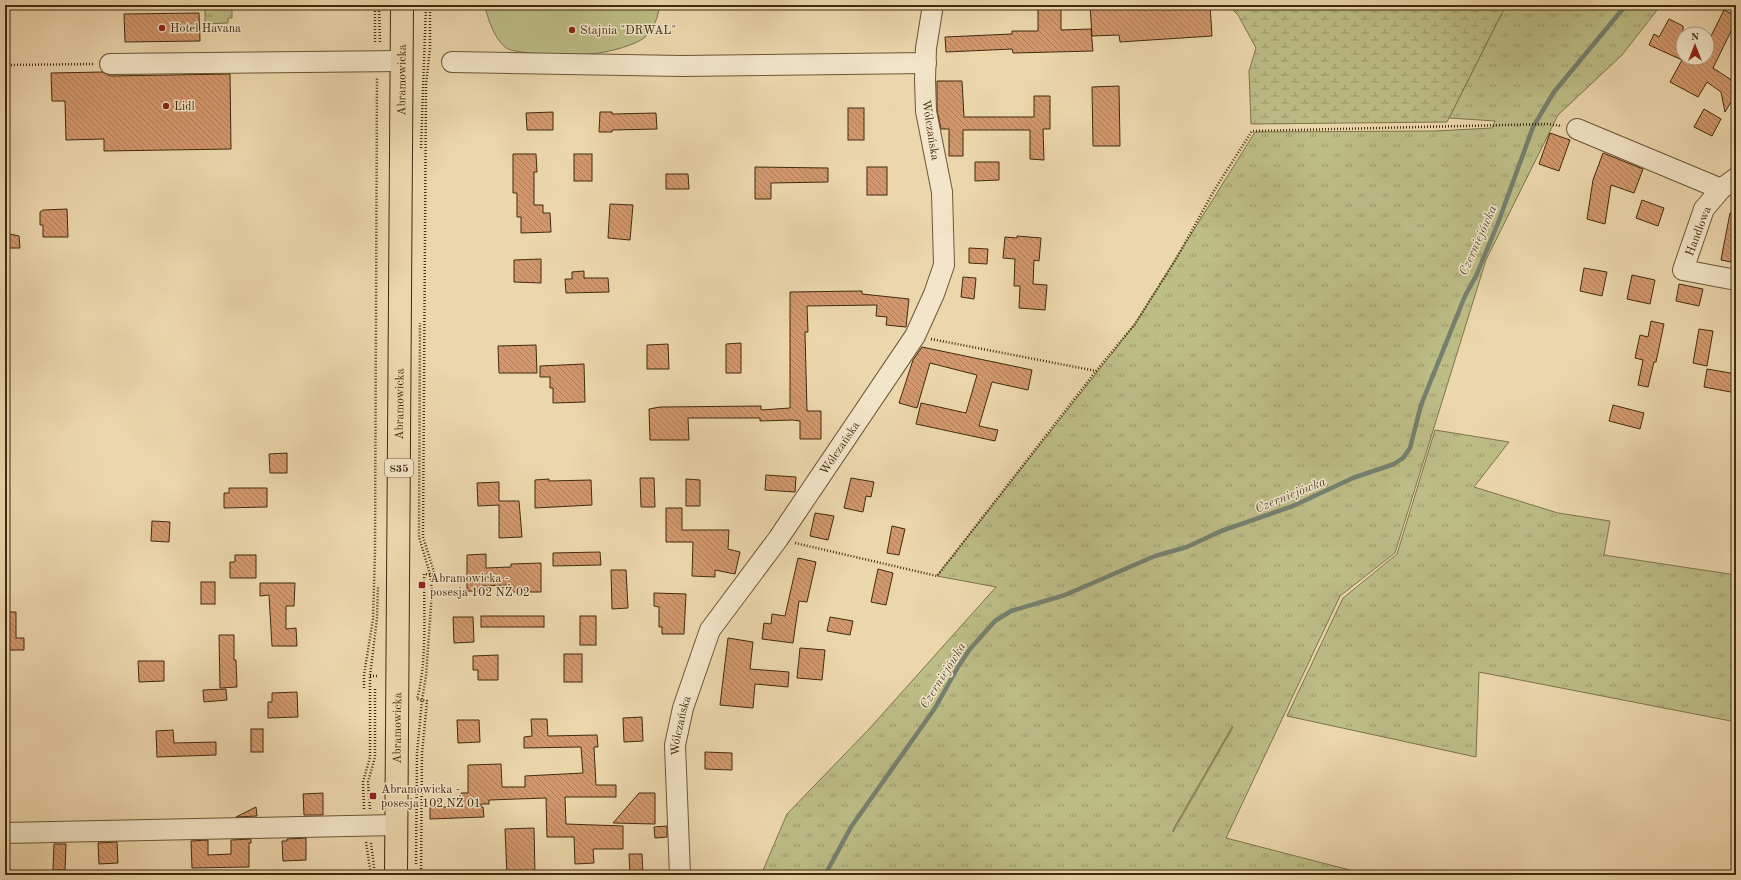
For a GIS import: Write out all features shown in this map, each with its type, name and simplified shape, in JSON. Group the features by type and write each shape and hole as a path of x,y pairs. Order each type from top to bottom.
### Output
{"main road":[{"name":"Abramowicka","path":"402,5 396,825 406,872"}],"street":[{"name":"Wólczańska","path":"680,875 675,745 684,708 710,630 778,539 915,336 934,294 944,265 942,192 926,111 926,63 933,5"},
{"path":"110,64 402,61"},
{"path":"452,62 682,66 926,63"},
{"path":"1577,129 1728,184"},
{"name":"Handlowa","path":"1728,184 1704,209 1683,270 1736,280"},
{"path":"5,834 366,823 396,825"}],"path":[{"path":"375,5 378,61 382,81"},
{"path":"364,688 364,675 373,619 375,552 379,5"},
{"path":"421,150 426,5"},
{"path":"421,875 422,753 427,701 417,699 420,688 423,651 424,574 435,574 423,537 426,92 430,5"},
{"path":"5,64 110,64"},
{"path":"778,539 937,576 1096,371 1135,324 1176,260 1215,189 1252,131 1548,124"},
{"path":"380,513 381,260"},
{"path":"406,872 422,700 427,670 432,591 430,574 419,537 420,319"},
{"path":"915,336 1096,371"},
{"path":"375,875 362,796 363,782 370,757 370,676 377,618 380,536"},
{"path":"366,823 371,818 368,782 375,757 375,688"},
{"path":"366,823 371,875"}],"green space":[{"path":"205,5 232,5 232,18 228,18 228,23 205,24"},
{"name":"Stajnia \"DRWAL\"","path":"484,5 660,5 656,21 651,31 637,42 619,49 599,53 566,55 523,52 506,48 495,34"},
{"path":"1228,5 1506,5 1447,122 1251,124 1249,71 1256,48 1238,15"},
{"path":"1506,5 1661,5 1622,55 1558,115 1486,260 1395,553 1340,596 1226,838 1369,875 761,875 787,814 870,728 996,587 937,576 1135,324 1255,132 1435,131 1492,128 1495,121 1449,118","holes":["1233,727 1173,832 1174,828"]},
{"path":"1435,430 1509,442 1474,487 1558,513 1610,521 1604,555 1736,575 1736,722 1479,672 1476,757 1287,716 1343,598 1397,554"}],"building":[{"path":"1038,5 1061,5 1061,30 1091,29 1093,51 1013,53 1012,49 946,52 945,37 1012,34 1012,31 1038,31"},
{"path":"1090,5 1210,5 1212,36 1120,42 1119,35 1092,36"},
{"path":"1724,10 1736,16 1736,21 1715,64 1715,28"},
{"name":"Hotel Havana","path":"199,13 200,41 125,42 124,14"},
{"path":"1669,19 1683,26 1675,26 1675,57 1649,45 1654,34 1659,37"},
{"path":"1679,66 1714,66 1713,68 1736,83 1736,105 1731,102 1725,112 1721,92 1707,82 1698,97 1670,82"},
{"path":"103,72 110,76 230,74 231,149 104,151 104,139 66,140 65,101 52,101 51,73"},
{"path":"937,81 962,81 964,117 1034,117 1034,96 1050,96 1050,129 1043,129 1044,160 1030,159 1030,130 963,130 963,156 949,156 949,129 941,129 937,110"},
{"path":"1119,86 1120,146 1093,146 1092,87"},
{"path":"848,108 864,108 864,140 848,140"},
{"path":"1704,109 1721,119 1712,136 1694,127"},
{"path":"553,112 553,130 527,130 526,113"},
{"path":"600,112 612,112 612,114 656,113 657,129 612,130 612,132 599,132"},
{"path":"1550,133 1570,140 1559,171 1539,164"},
{"path":"1603,153 1643,169 1634,193 1611,185 1605,224 1587,219 1593,180"},
{"path":"513,154 536,154 537,172 534,172 534,205 543,205 543,213 550,213 551,232 521,233 521,217 517,217 517,193 513,193"},
{"path":"574,154 592,154 592,181 574,181"},
{"path":"975,162 999,162 999,180 975,181"},
{"path":"755,167 828,168 828,182 771,183 771,199 755,199"},
{"path":"867,167 887,167 887,195 867,195"},
{"path":"666,174 688,174 689,189 666,189"},
{"path":"1642,200 1664,208 1658,226 1636,218"},
{"path":"610,204 633,205 630,240 608,238"},
{"path":"67,209 68,237 43,237 43,225 40,225 40,212 43,210"},
{"path":"1730,213 1736,214 1736,263 1721,260"},
{"path":"5,233 19,236 20,248 5,248"},
{"path":"1017,236 1041,238 1039,261 1034,260 1033,284 1047,285 1045,310 1019,308 1020,286 1014,286 1015,259 1003,258 1005,237 1017,238"},
{"path":"969,248 988,249 987,264 969,263"},
{"path":"541,259 541,283 514,282 514,260"},
{"path":"1584,268 1607,272 1602,296 1580,291"},
{"path":"584,271 584,278 608,278 609,292 566,293 565,279 572,279 572,272"},
{"path":"1632,275 1655,280 1650,304 1627,299"},
{"path":"963,277 976,278 974,299 961,297"},
{"path":"1679,284 1703,289 1699,306 1676,301"},
{"path":"862,291 862,294 909,299 906,327 886,325 887,317 876,316 877,305 807,306 808,332 805,332 807,411 821,411 821,439 800,439 800,421 760,421 760,418 688,418 689,440 650,440 649,409 660,407 761,406 761,410 790,408 790,292"},
{"path":"1651,321 1664,324 1656,362 1654,362 1648,387 1638,385 1643,360 1635,358 1640,335 1648,337"},
{"path":"1699,329 1713,331 1707,366 1693,363"},
{"path":"741,343 741,373 726,373 726,344"},
{"path":"668,344 669,369 647,369 647,345"},
{"path":"536,345 537,373 499,373 498,346"},
{"path":"922,347 1032,370 1028,390 992,382 979,426 998,430 995,441 916,424 921,403 966,413 977,375 930,363 917,408 899,403 913,360"},
{"path":"584,364 585,402 553,403 553,388 550,388 550,377 540,377 540,366"},
{"path":"1707,369 1736,374 1736,393 1704,387"},
{"path":"1613,405 1644,413 1640,429 1609,421"},
{"path":"287,453 287,473 270,473 269,454"},
{"path":"766,475 796,477 795,492 765,490"},
{"path":"640,478 654,478 655,507 641,507"},
{"path":"851,478 874,482 871,497 866,496 863,512 844,508"},
{"path":"549,479 549,481 591,480 592,505 535,508 535,480"},
{"path":"686,479 700,480 700,506 686,506"},
{"path":"499,482 499,501 519,501 522,537 499,538 499,505 478,506 477,483"},
{"path":"229,488 267,488 267,507 224,508 224,493 229,493"},
{"path":"666,508 682,508 682,530 729,530 728,549 740,552 735,574 715,570 715,577 692,576 693,542 666,542"},
{"path":"815,513 834,516 828,540 810,536"},
{"path":"152,521 170,522 169,542 151,541"},
{"path":"892,526 905,529 899,555 887,553"},
{"path":"600,552 601,565 553,566 553,553"},
{"path":"486,554 486,568 511,567 511,564 541,563 541,592 511,592 511,585 482,586 482,591 467,591 467,555"},
{"path":"235,555 256,555 256,578 230,578 230,562 235,562"},
{"path":"798,558 816,562 807,602 799,601 793,643 762,639 764,623 771,624 772,614 785,616"},
{"path":"878,569 893,573 886,605 871,602"},
{"path":"611,570 626,570 628,608 612,609"},
{"path":"201,582 215,582 215,604 201,604"},
{"path":"260,583 295,583 294,606 286,606 286,629 296,628 297,646 272,646 269,595 260,596"},
{"path":"654,593 686,594 684,634 662,634 662,627 659,627 659,607 654,606"},
{"path":"5,612 16,612 16,638 24,638 24,650 5,650"},
{"path":"481,616 544,616 544,627 481,627"},
{"path":"580,616 596,616 596,645 580,645"},
{"path":"453,617 473,617 474,642 454,643"},
{"path":"830,617 853,621 850,635 827,631"},
{"path":"219,635 234,635 234,660 236,660 237,687 220,688"},
{"path":"728,638 753,642 750,669 789,672 788,687 755,684 753,708 720,705"},
{"path":"800,648 825,650 822,680 797,678"},
{"path":"564,654 582,654 582,682 564,682"},
{"path":"498,655 498,680 478,680 478,670 473,670 473,656"},
{"path":"138,661 164,661 164,681 139,682"},
{"path":"226,689 227,700 204,702 203,690"},
{"path":"297,692 298,717 268,718 268,702 272,702 272,693"},
{"path":"642,717 643,741 624,742 623,718"},
{"path":"531,719 547,719 548,736 597,735 598,747 594,747 596,785 616,785 616,797 565,797 566,824 623,826 623,849 593,849 594,863 575,864 574,837 547,837 546,798 489,800 489,804 481,804 481,807 483,807 484,817 430,819 430,807 462,807 461,793 468,793 468,765 501,764 502,787 525,787 525,776 583,773 581,747 524,748 524,737 532,736"},
{"path":"457,720 479,720 480,742 458,743"},
{"path":"251,729 263,729 263,752 251,752"},
{"path":"173,730 174,743 216,742 216,755 157,757 156,731"},
{"path":"705,752 732,753 732,770 705,769"},
{"path":"323,793 323,815 304,815 303,794"},
{"path":"639,793 655,793 655,824 613,823"},
{"path":"256,807 257,816 236,817"},
{"path":"667,826 667,837 655,838 654,827"},
{"path":"534,828 535,875 507,875 505,829"},
{"path":"306,838 306,860 283,861 282,841 287,841 287,839"},
{"path":"251,839 251,843 249,843 249,867 192,868 191,841 208,840 208,855 231,854 231,840"},
{"path":"117,842 118,863 99,864 98,843"},
{"path":"54,844 66,844 65,870 53,870"},
{"path":"629,854 642,854 643,875 630,875"}],"waterway":[{"name":"Czerniejówka","path":"825,875 851,827 935,708 970,649 995,621 1011,611 1065,595 1155,556 1187,547 1221,531 1293,506 1353,478 1394,464 1403,458 1410,448 1421,405 1465,296 1476,276 1498,223 1533,127 1554,92 1626,5"}],"place":[{"name":"Hotel Havana","path":"162,28"},
{"name":"Stajnia \"DRWAL\"","path":"572,30"},
{"name":"Lidl","path":"166,106"},
{"name":"Abramowicka - posesja 102 NŻ 02","path":"422,585"},
{"name":"Abramowicka - posesja 102 NŻ 01","path":"373,796"}]}
